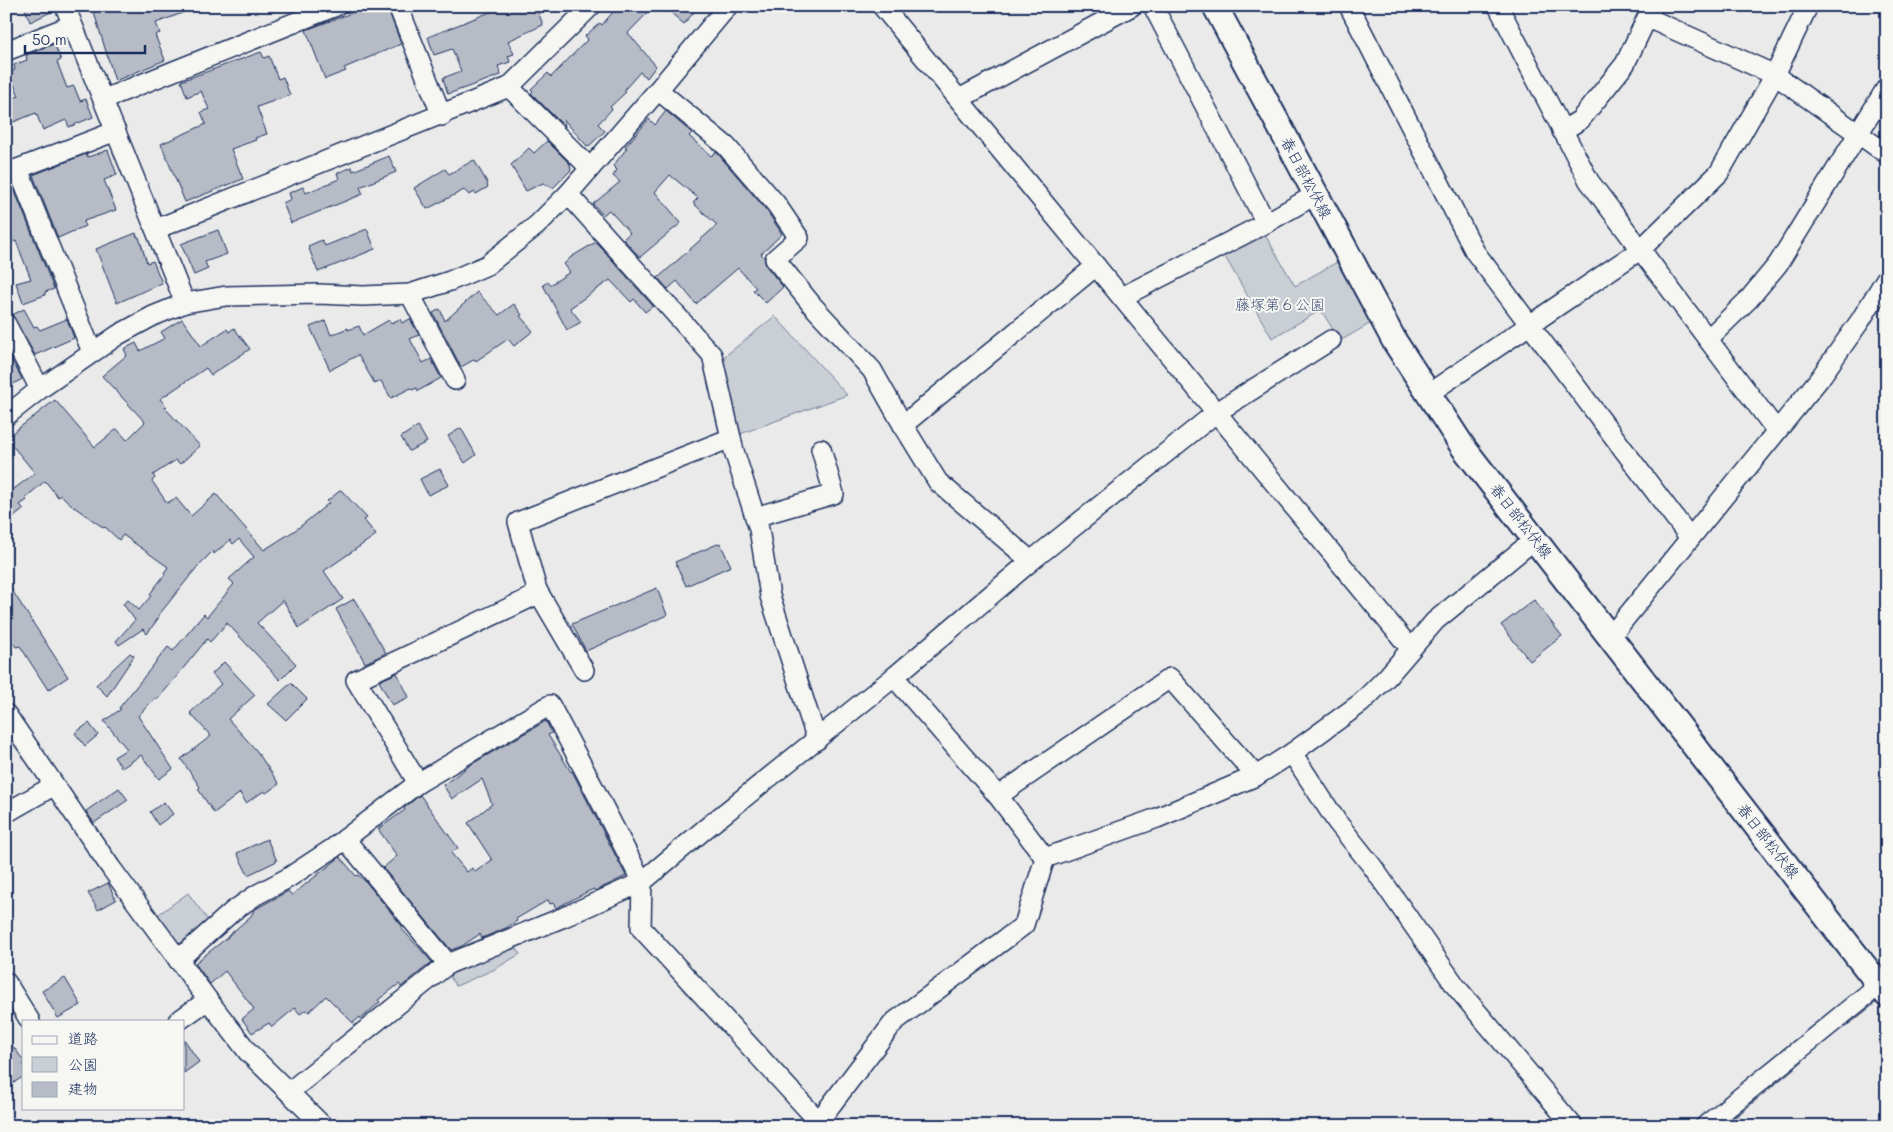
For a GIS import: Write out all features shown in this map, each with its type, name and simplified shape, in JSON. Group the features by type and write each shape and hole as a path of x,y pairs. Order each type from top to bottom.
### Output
{"main road":[{"name":"春日部松伏線","path":"1215,6 1315,195 1396,342 1428,394 1464,446 1883,990"}],"street":[{"path":"65,6 185,303"},
{"path":"104,99 336,6"},
{"path":"398,6 442,116"},
{"path":"156,230 442,116 509,87 591,6"},
{"path":"6,416 40,389 118,335 153,316 185,303 226,296 410,294 450,281 487,265 537,225 568,194 728,6"},
{"path":"882,6 1410,648"},
{"path":"959,99 1132,6"},
{"path":"1153,6 1266,224"},
{"path":"1349,6 1474,252 1531,324 1690,538"},
{"path":"1498,6 1589,181 1776,430"},
{"path":"1428,394 1640,250 1719,173 1775,75 1808,6"},
{"path":"1562,131 1580,120 1625,64 1650,12 1775,75 1887,154"},
{"path":"6,51 72,25"},
{"path":"509,87 590,168"},
{"path":"1708,339 1749,299 1778,264 1887,87"},
{"path":"658,90 726,146 776,204 799,238 775,259 812,304 872,370 938,482 1031,561"},
{"path":"92,352 12,171 116,131"},
{"path":"568,194 712,355 731,438 759,529 770,596 817,740"},
{"path":"1122,297 1266,224 1315,195"},
{"path":"903,425 1096,266"},
{"path":"1610,637 1820,378 1860,321 1887,276"},
{"path":"410,294 455,380"},
{"path":"6,324 40,389"},
{"path":"289,1092 448,964 564,917 642,882 894,677 1031,561 1216,412 1331,340"},
{"path":"584,670 537,590 518,522 731,438"},
{"path":"756,517 834,494 821,449"},
{"path":"1045,858 1157,818 1256,776 1292,753 1361,703 1387,677 1435,621 1535,539"},
{"path":"418,782 356,680 532,597 537,590"},
{"path":"894,677 998,796 1045,858"},
{"path":"998,796 1170,678 1256,776"},
{"path":"178,960 233,911 256,895 288,878 345,839 418,782 550,704 642,882 642,928 819,1124 894,1022 1024,925 1045,858"},
{"path":"6,714 110,868 248,1052 324,1126"},
{"path":"1292,753 1337,822 1372,866 1457,988 1572,1126"},
{"path":"6,813 54,786"},
{"path":"345,839 448,964"},
{"path":"6,982 29,1020"},
{"path":"1705,1126 1883,990"},
{"path":"179,1020 208,1000"}],"green space":[{"name":"藤塚第６公園","path":"1264,233 1295,286 1337,262 1371,323 1340,341 1321,310 1272,338 1224,255"},
{"path":"775,316 847,395 740,434 723,364 725,356"},
{"path":"188,893 210,923 183,946 176,945 155,917"},
{"path":"514,943 520,954 495,969 456,986 448,974"}],"building":[{"path":"24,6 54,6 55,10 30,22"},
{"path":"92,6 198,7 156,23 160,33 155,35 165,60 115,81"},
{"path":"370,6 387,6 401,44 344,68 346,71 325,79 306,30"},
{"path":"505,6 536,6 543,25 508,41 514,54 508,56 510,62 498,66 501,75 448,94 443,78 461,71 452,49 434,55 428,37"},
{"path":"618,6 654,6 628,33 656,66 647,78 640,72 624,90 626,92 610,107 612,109 598,124 605,131 588,147 564,120 565,127 531,93 533,91 531,89 548,73 551,77 588,39 585,36 600,23 602,25"},
{"path":"663,6 699,6 684,24"},
{"path":"54,44 61,60 57,62 67,88 74,86 80,101 86,99 93,117 69,127 66,120 43,130 36,113 6,125 6,106 13,103 11,99 19,96 9,73 15,70 14,65 27,60 26,55"},
{"path":"261,52 264,58 269,56 278,79 283,77 290,95 257,107 267,134 231,149 243,179 185,202 161,144 206,124 201,112 209,109 201,91 187,97 181,81"},
{"path":"666,111 692,133 689,136 711,156 716,152 718,154 767,211 782,234 761,254 764,257 766,266 783,287 766,303 753,290 756,288 738,268 696,304 677,281 668,289 658,278 717,225 693,203 698,198 670,175 655,192 681,223 640,257 623,239 630,233 609,210 603,215 593,204 620,182 613,176 617,170 613,166 627,148 625,147 649,119 655,125"},
{"path":"547,141 570,164 571,170 553,188 543,183 526,191 511,165 529,148 534,153"},
{"path":"108,150 117,175 104,180 116,210 84,221 85,226 58,238 33,175 86,154 88,157"},
{"path":"389,156 396,172 360,187 363,194 291,223 283,203 291,199 289,193 303,187 306,193 339,179 337,173 352,167 353,171"},
{"path":"474,160 488,187 476,194 475,192 469,195 464,190 427,209 414,188 445,169 449,174"},
{"path":"12,184 54,289 45,292 45,295 23,303 16,283 31,279 16,241 14,242 11,237 6,239 6,186"},
{"path":"367,229 375,249 318,272 308,246 322,240 325,246"},
{"path":"218,230 227,254 205,262 208,269 194,275 181,244"},
{"path":"136,233 147,263 153,261 162,283 117,303 96,249"},
{"path":"596,242 653,306 645,312 634,299 631,302 610,280 570,308 581,322 567,330 543,285 548,282 550,285 570,272 564,264 571,257"},
{"path":"477,292 499,315 514,304 522,315 520,316 533,331 514,346 508,339 476,361 475,359 461,367 433,313 440,309 445,321"},
{"path":"24,309 34,327 37,326 40,330 67,319 74,338 35,355 12,315"},
{"path":"182,319 201,346 227,329 229,332 234,328 250,349 211,375 206,368 160,399 167,407 165,408 200,446 180,464 176,460 153,475 155,478 152,481 167,503 176,498 191,516 216,494 264,550 297,529 329,503 327,501 341,490 367,518 364,520 376,535 324,571 343,599 299,628 283,600 257,623 296,664 280,680 227,623 210,642 207,639 157,700 155,698 138,716 173,769 159,779 141,755 122,768 114,757 127,749 104,721 121,709 119,708 168,647 173,651 204,614 207,617 234,584 229,579 254,557 239,539 233,544 230,540 214,554 213,551 198,566 158,616 147,634 143,629 119,645 116,641 135,620 123,604 128,600 139,610 151,596 150,594 168,567 123,535 119,540 105,527 74,507 61,495 58,497 45,481 25,498 27,500 20,505 24,509 14,517 11,513 6,516 6,487 10,492 35,473 6,438 55,400 95,447 117,429 127,440 145,422 102,376 127,355 124,349 136,343 140,351 165,338 161,332"},
{"path":"400,319 402,323 410,319 419,335 410,339 423,363 431,359 441,378 418,391 417,388 412,390 411,388 391,398 381,381 375,384 358,355 330,370 310,327 325,321 331,335 359,326 363,335 389,320 391,323"},
{"path":"6,349 22,379 10,386 6,376"},
{"path":"418,426 427,442 409,451 401,437"},
{"path":"461,428 476,455 465,463 448,436"},
{"path":"440,469 449,485 428,495 420,479"},
{"path":"720,543 731,566 686,586 675,562"},
{"path":"6,581 68,677 48,690 20,646 16,647 6,632"},
{"path":"657,588 667,615 586,651 572,624"},
{"path":"354,599 386,653 365,663 336,609"},
{"path":"1534,600 1562,636 1530,661 1501,625"},
{"path":"130,653 134,656 107,696 96,685"},
{"path":"224,662 255,695 228,719 256,750 279,784 246,803 240,793 214,813 198,789 200,787 181,759 211,736 190,713 221,684 212,674"},
{"path":"397,673 409,697 392,705 379,681"},
{"path":"291,683 307,699 286,720 268,704"},
{"path":"546,721 552,733 548,735 572,771 626,876 595,891 594,889 587,892 556,908 548,900 516,919 517,921 508,927 482,938 480,934 462,946 451,950 383,868 397,856 378,829 405,810 404,808 420,795 458,848 451,853 467,872 472,868 475,872 492,860 468,823 492,804 482,779 452,799 443,785 472,764"},
{"path":"89,723 98,735 85,746 75,733"},
{"path":"119,788 128,800 94,823 86,811"},
{"path":"164,802 173,814 158,825 150,812"},
{"path":"267,839 277,861 248,875 237,853"},
{"path":"340,857 356,876 358,875 366,882 402,926 401,928 432,962 401,987 399,984 378,1000 380,1002 361,1019 360,1017 353,1023 326,996 309,1012 306,1010 300,1014 295,1008 272,1027 269,1023 252,1033 242,1019 254,1009 225,971 210,984 195,963 228,937 251,916 254,910 288,891 292,895"},
{"path":"108,883 116,900 98,910 88,893"},
{"path":"65,978 81,1005 58,1018 42,991"},
{"path":"6,1037 22,1058 22,1077 6,1088"},
{"path":"185,1041 199,1062 185,1072"}],"waterway":[{"path":"1845,1025 1881,996"},
{"path":"1722,1126 1801,1060"}]}
